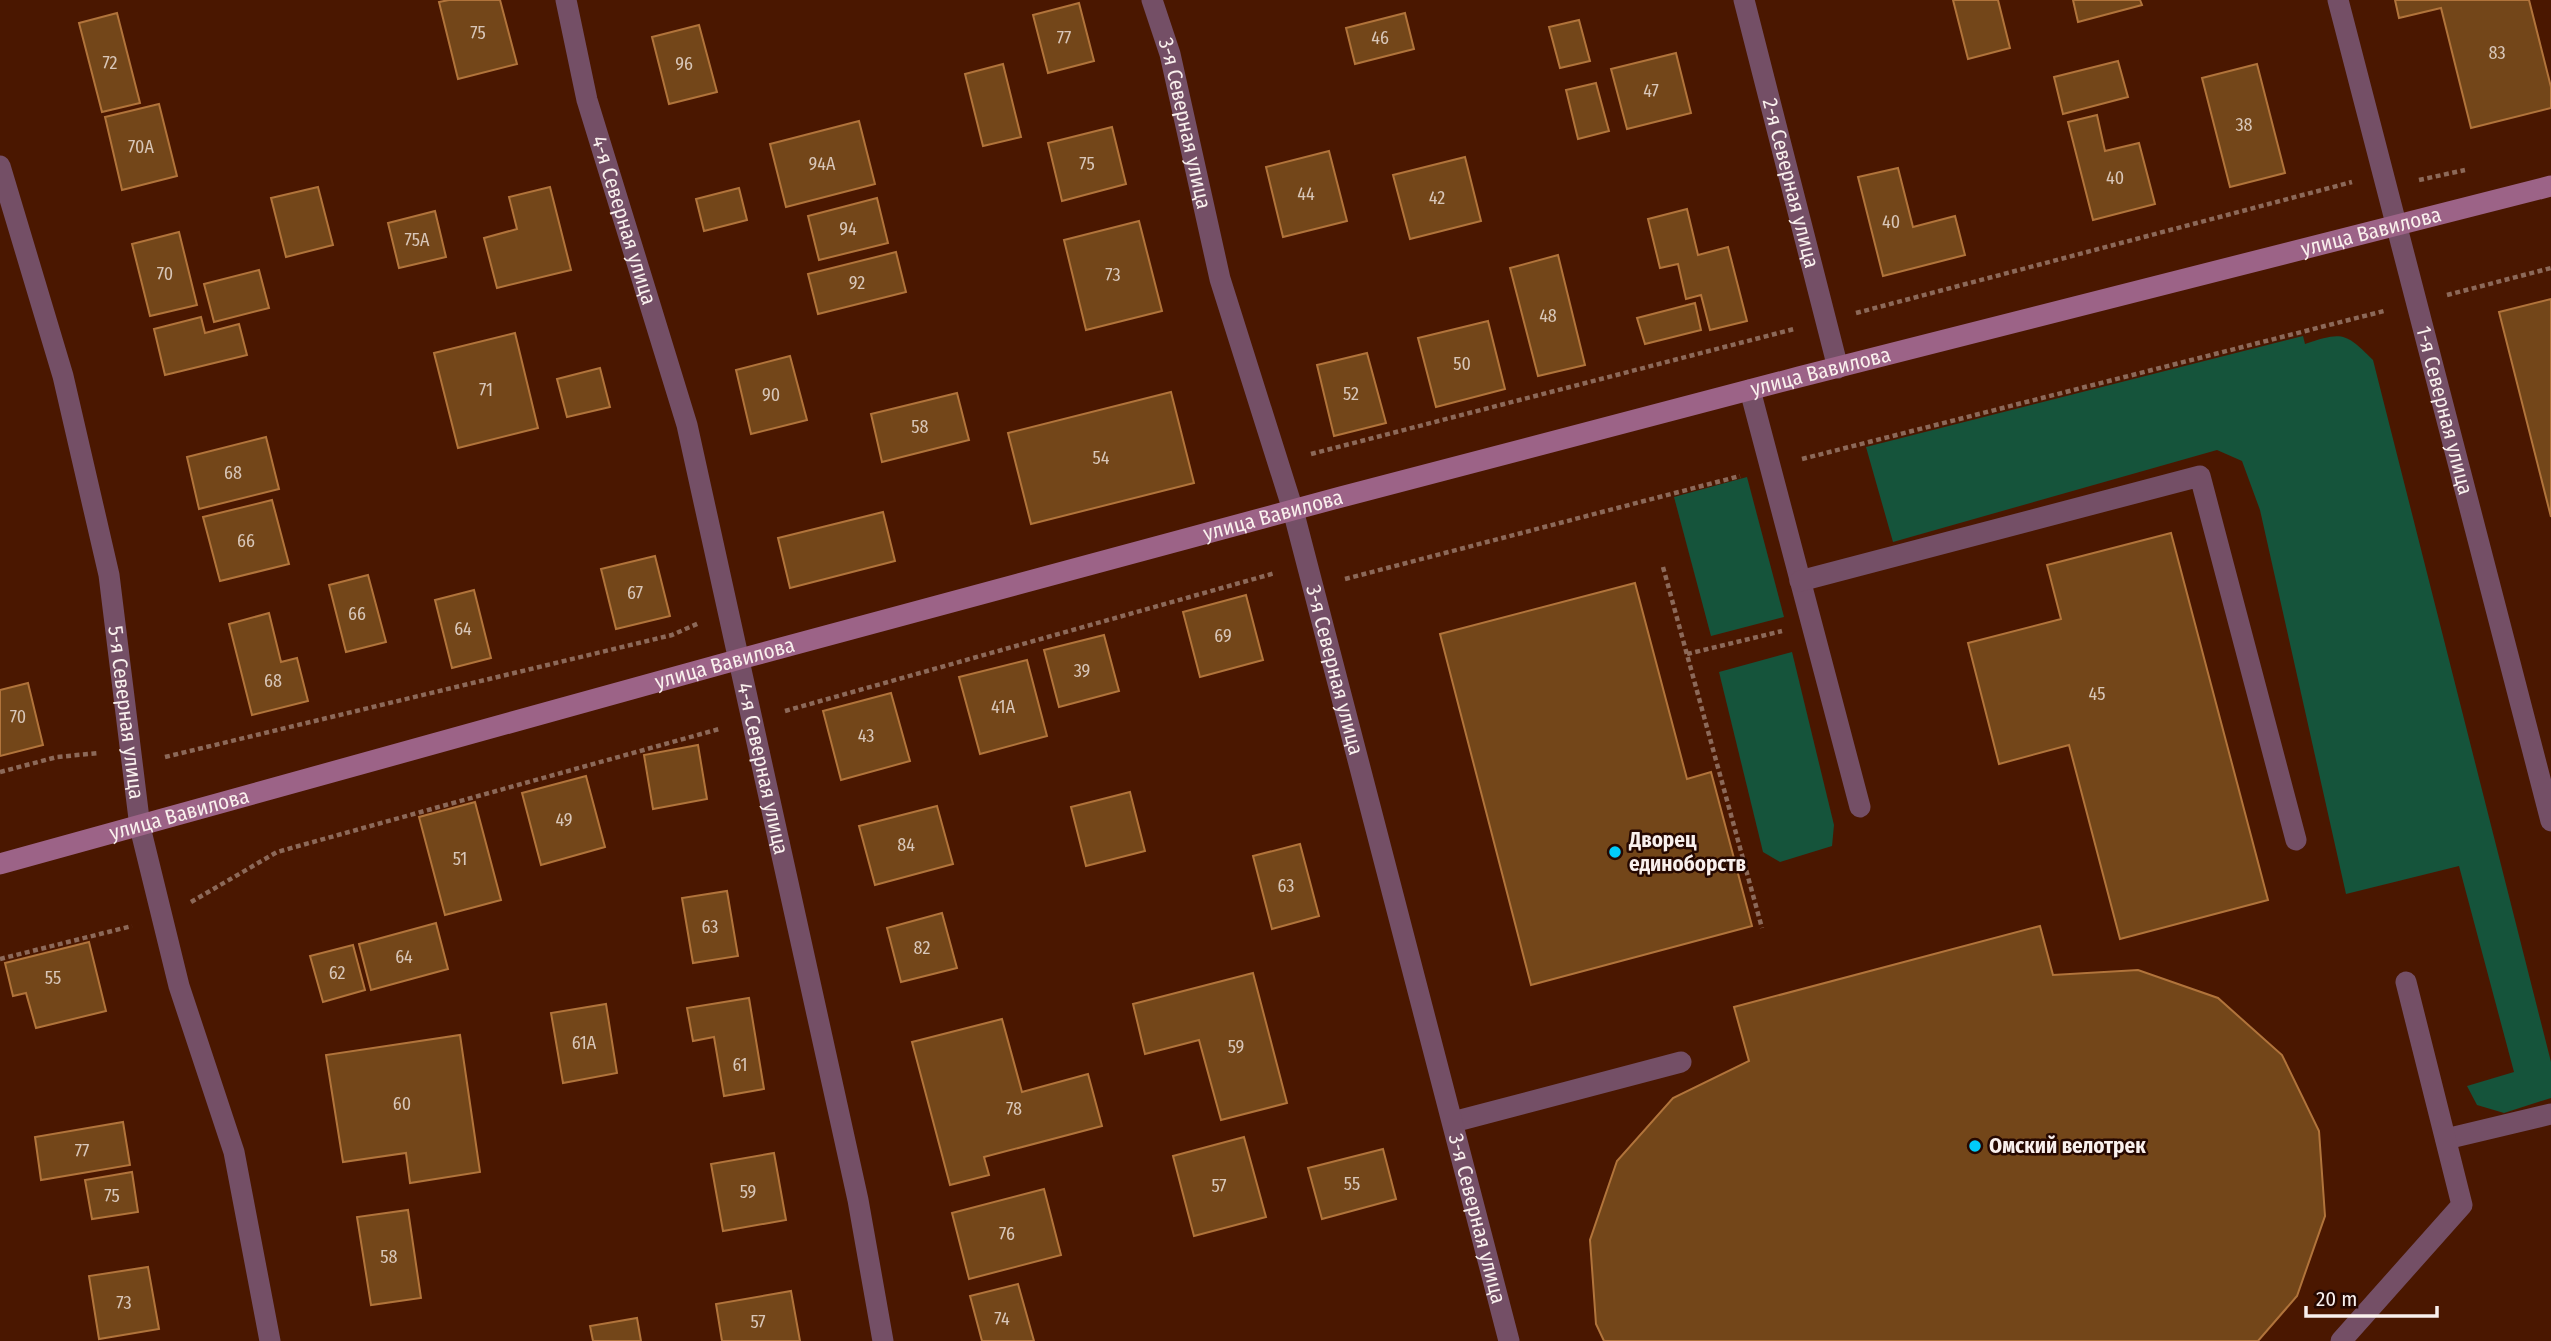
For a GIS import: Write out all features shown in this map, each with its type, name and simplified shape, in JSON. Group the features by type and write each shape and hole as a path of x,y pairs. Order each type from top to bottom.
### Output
{"street":[{"name":"4-я Северная улица","path":"566,0 587,100 687,425 858,1200 883,1341"},
{"name":"3-я Северная улица","path":"1152,0 1170,54 1220,279 1293,510 1509,1341"},
{"name":"2-я Северная улица","path":"1744,0 1838,368"},
{"name":"1-я Северная улица","path":"2338,0 2551,821"},
{"name":"5-я Северная улица","path":"0,166 63,376 109,575 140,827 179,986 234,1152 271,1341"},
{"name":"улица Вавилова","path":"0,864 740,659 1293,510 1749,390 2551,186"},
{"path":"1749,390 1860,807"},
{"path":"1800,581 2200,475 2296,840"},
{"path":"2341,1341 2462,1205 2406,982"},
{"path":"1454,1122 1681,1062"},
{"path":"2446,1139 2551,1114"}],"path":[{"path":"1313,588 2551,268"},
{"path":"0,959 162,918 277,852 1306,564"},
{"path":"1663,567 1762,928"},
{"path":"0,772 57,757 95,752 132,764 672,635 729,611"},
{"path":"1688,654 1811,624"}],"green space":[{"path":"2303,336 2305,344 2328,337 2343,337 2356,344 2373,360 2551,1062 2551,1098 2504,1113 2477,1105 2467,1086 2514,1072 2459,866 2346,894 2260,510 2242,461 2217,450 1893,542 1866,447"},
{"path":"1747,477 1784,617 1711,636 1674,497"},
{"path":"1792,652 1834,825 1832,846 1780,862 1763,852 1719,672"}],"building":[{"path":"500,0 517,64 458,79 439,2"},
{"path":"1953,0 1998,0 2010,48 1968,59"},
{"path":"2073,0 2140,0 2142,5 2078,22"},
{"path":"2395,0 2529,0 2551,87 2551,108 2471,128 2441,8 2399,18"},
{"path":"1079,3 1094,61 1048,73 1033,15"},
{"path":"117,13 140,103 102,112 79,23"},
{"path":"1405,13 1414,49 1355,64 1346,28"},
{"path":"1579,20 1590,61 1560,68 1549,27"},
{"path":"699,25 717,92 669,104 652,37"},
{"path":"1676,53 1691,113 1627,129 1611,69"},
{"path":"2118,61 2128,97 2063,114 2054,77"},
{"path":"1003,64 1021,137 983,146 965,74"},
{"path":"2257,64 2285,173 2230,187 2202,78"},
{"path":"1596,83 1609,131 1578,139 1566,90"},
{"path":"159,104 177,176 122,190 105,117"},
{"path":"2097,115 2105,151 2139,143 2155,204 2093,220 2068,122"},
{"path":"859,121 875,184 786,207 770,144"},
{"path":"1112,127 1126,184 1062,201 1048,143"},
{"path":"1329,151 1347,221 1283,237 1266,167"},
{"path":"1465,157 1481,221 1410,239 1393,175"},
{"path":"1898,168 1913,227 1955,216 1965,255 1883,276 1858,177"},
{"path":"318,187 333,245 286,257 271,198"},
{"path":"550,187 571,270 497,288 484,238 517,229 509,197"},
{"path":"739,188 747,220 704,231 696,199"},
{"path":"877,198 888,243 819,260 808,216"},
{"path":"1687,209 1698,255 1728,247 1747,321 1710,330 1701,295 1686,299 1678,264 1660,268 1648,219"},
{"path":"435,211 446,257 399,268 388,223"},
{"path":"1139,221 1162,311 1086,330 1064,240"},
{"path":"179,232 197,305 150,316 132,244"},
{"path":"896,252 906,292 818,314 808,274"},
{"path":"1558,255 1585,365 1538,376 1510,268"},
{"path":"259,270 269,308 214,322 204,284"},
{"path":"2551,299 2551,517 2499,312"},
{"path":"1695,303 1701,330 1645,344 1637,318"},
{"path":"201,317 205,333 239,324 247,355 165,375 154,329"},
{"path":"1488,321 1505,389 1436,407 1418,338"},
{"path":"515,333 538,428 458,448 434,353"},
{"path":"1367,353 1386,423 1334,436 1317,365"},
{"path":"790,356 807,420 751,434 736,370"},
{"path":"600,368 610,407 567,417 557,379"},
{"path":"1171,392 1194,483 1031,524 1008,433"},
{"path":"957,393 969,440 882,462 871,414"},
{"path":"266,437 279,489 199,509 187,457"},
{"path":"272,500 289,564 220,581 203,517"},
{"path":"883,512 895,561 790,588 778,538"},
{"path":"2171,533 2268,900 2120,939 2069,745 1999,764 1968,643 2061,619 2047,565"},
{"path":"655,556 670,616 616,629 601,569"},
{"path":"368,575 386,642 346,652 329,585"},
{"name":"Дворец единоборств","path":"1635,583 1687,779 1711,772 1752,926 1531,985 1440,634"},
{"path":"474,590 491,658 452,668 435,600"},
{"path":"1246,595 1263,660 1200,677 1183,612"},
{"path":"269,613 281,662 297,658 308,701 252,715 229,624"},
{"path":"1104,635 1119,691 1059,707 1044,650"},
{"path":"1027,660 1047,736 980,754 959,677"},
{"path":"28,683 43,745 0,756 0,690"},
{"path":"891,693 910,761 841,780 823,711"},
{"path":"698,745 707,799 653,809 644,755"},
{"path":"586,776 605,847 541,865 522,793"},
{"path":"1130,792 1145,851 1086,866 1071,807"},
{"path":"475,802 501,900 445,915 419,817"},
{"path":"937,806 953,864 875,885 859,826"},
{"path":"1300,844 1319,916 1272,929 1253,856"},
{"path":"727,891 738,956 693,963 682,898"},
{"path":"942,913 957,968 901,982 887,928"},
{"path":"436,923 448,969 371,990 359,944"},
{"name":"Омский велотрек","path":"2040,926 2053,975 2138,970 2218,998 2282,1055 2319,1131 2325,1216 2297,1296 2258,1341 1604,1341 1596,1324 1590,1240 1617,1161 1673,1098 1749,1061 1734,1007"},
{"path":"89,942 106,1011 36,1028 26,993 13,996 5,963"},
{"path":"353,945 365,990 323,1002 310,956"},
{"path":"1253,973 1287,1103 1221,1120 1199,1040 1145,1054 1133,1004"},
{"path":"749,998 764,1089 724,1096 714,1037 693,1041 687,1008"},
{"path":"606,1004 617,1073 563,1083 551,1013"},
{"path":"1002,1019 1022,1092 1088,1074 1102,1126 984,1157 989,1175 950,1185 912,1042"},
{"path":"460,1035 480,1172 410,1183 406,1153 343,1162 326,1055"},
{"path":"123,1122 130,1165 41,1180 35,1137"},
{"path":"1244,1137 1266,1217 1194,1236 1173,1156"},
{"path":"1383,1149 1396,1199 1322,1219 1308,1168"},
{"path":"774,1153 786,1220 723,1231 711,1164"},
{"path":"132,1172 138,1212 92,1219 85,1180"},
{"path":"1044,1189 1061,1255 969,1279 952,1213"},
{"path":"408,1210 421,1298 371,1305 357,1217"},
{"path":"148,1267 159,1329 99,1339 89,1276"},
{"path":"1018,1284 1034,1341 982,1341 970,1296"},
{"path":"791,1291 800,1341 722,1341 716,1304"},
{"path":"637,1318 641,1341 593,1341 590,1326"}],"place":[{"name":"Дворец единоборств","path":"1615,852"},
{"name":"Омский велотрек","path":"1975,1146"}]}
